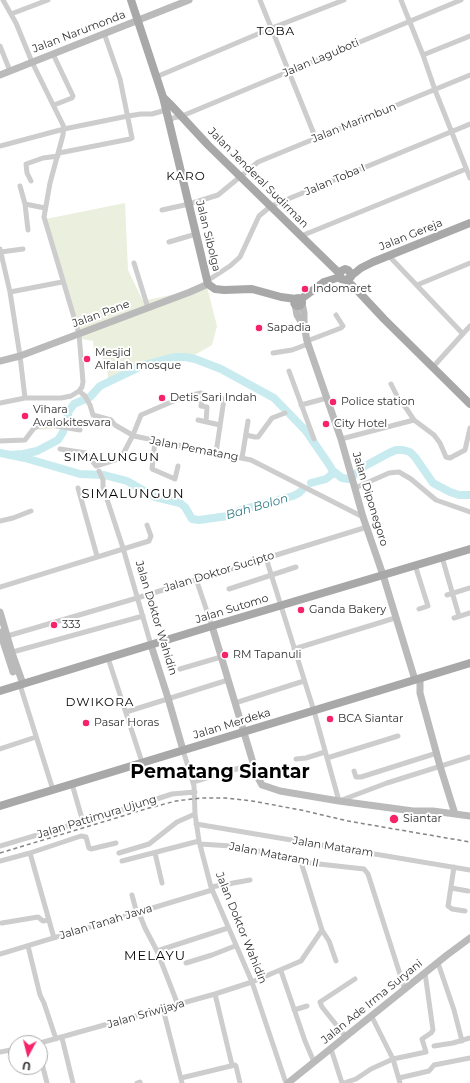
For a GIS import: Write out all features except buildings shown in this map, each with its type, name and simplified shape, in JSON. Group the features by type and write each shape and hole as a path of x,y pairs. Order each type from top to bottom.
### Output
{"main road":[{"name":"Jalan Sibolga","path":"131,0 166,110 208,282 215,289 252,290 281,297 286,301 298,302"},
{"name":"Jalan Jenderal Sudirman","path":"162,97 182,116 208,145 301,236 346,276 384,319 470,404"},
{"name":"Jalan Gereja","path":"346,276 389,256 470,223"},
{"path":"298,302 324,282 346,276"},
{"name":"Jalan Sutomo","path":"0,691 470,549"},
{"name":"Jalan Merdeka","path":"0,806 470,663"}],"street":[{"path":"0,403 25,398 61,398 71,396 79,391 83,382 79,334 44,222 50,183 59,154 64,129 63,122 32,62 16,23 3,0"},
{"path":"11,14 48,0"},
{"name":"Jalan Narumonda","path":"0,75 189,0"},
{"path":"260,0 316,139"},
{"path":"156,77 272,28 344,0"},
{"path":"401,0 470,178"},
{"name":"Jalan Laguboti","path":"169,124 171,119 182,116 461,0"},
{"path":"31,181 27,173 26,164 59,154 130,140 132,135 120,79 104,33"},
{"path":"423,55 470,36"},
{"path":"0,46 10,71"},
{"path":"53,54 73,96 72,98 54,105"},
{"name":"Jalan Marimbun","path":"162,210 218,195 258,162 470,76"},
{"path":"0,146 64,129 128,116 152,114 166,110"},
{"name":"Jalan Toba I","path":"208,282 240,257 259,216 271,206 470,124"},
{"path":"301,236 466,169"},
{"path":"20,186 25,204 28,230"},
{"path":"25,204 45,208"},
{"path":"169,242 196,234"},
{"path":"23,249 0,250 10,292 25,398"},
{"path":"389,256 463,334"},
{"path":"134,263 148,308"},
{"path":"417,285 470,263"},
{"path":"10,292 62,282"},
{"name":"Jalan Pane","path":"0,360 20,356 79,334 190,292 208,282"},
{"name":"Jalan Diponegoro","path":"298,302 304,313 304,325 308,343 341,439 363,517 420,693 455,814"},
{"path":"273,353 292,350 342,328 343,326 336,315"},
{"path":"433,367 470,326"},
{"path":"289,371 314,439"},
{"path":"391,384 400,402 404,405 414,420 434,435 448,458 465,450 470,428"},
{"path":"60,449 86,453 96,466 121,458 133,435 115,425 111,420 93,415 85,396 79,391"},
{"name":"Jalan Pematang","path":"206,422 207,407 201,406 203,394 201,393 183,397 144,412 141,415 133,435 155,441 251,460 363,517"},
{"path":"301,405 327,398"},
{"path":"216,453 224,399"},
{"path":"246,435 258,437 272,418 284,413"},
{"path":"198,420 220,424"},
{"path":"341,439 414,420"},
{"path":"242,458 248,421"},
{"path":"0,441 25,440 34,428 39,426 80,430"},
{"path":"155,441 152,470 175,479 178,466"},
{"name":"Jalan Doktor Wahidin","path":"99,471 103,480 102,485 123,548 193,782 199,842 211,888 252,982 290,1082"},
{"path":"354,486 389,473 399,472 411,479 436,500 470,512"},
{"path":"78,488 97,556"},
{"path":"0,521 13,518 31,510"},
{"path":"0,587 150,540 151,536 147,525"},
{"name":"Jalan Doktor Sucipto","path":"3,635 137,598 367,527"},
{"path":"442,557 450,594 457,617 470,613"},
{"path":"266,558 314,711 339,801"},
{"path":"415,565 428,606 419,609"},
{"path":"229,589 296,567"},
{"path":"196,579 212,626 256,776 262,785 280,791 339,801 413,811 433,811 470,816"},
{"path":"450,594 470,588"},
{"path":"0,612 3,635 53,790"},
{"path":"9,653 143,616"},
{"path":"294,649 395,618"},
{"path":"180,669 221,657"},
{"path":"108,658 142,762"},
{"path":"126,712 228,680"},
{"path":"235,703 304,681"},
{"path":"327,758 398,736"},
{"path":"0,749 36,737"},
{"path":"296,759 306,758 325,752"},
{"path":"354,771 356,777 361,778 437,752"},
{"path":"339,801 386,783 470,757"},
{"path":"193,782 253,764"},
{"path":"72,784 83,822"},
{"name":"Jalan Pattimura Ujung","path":"0,846 172,794 195,792"},
{"path":"119,853 149,844 177,822 195,814"},
{"name":"Jalan Mataram","path":"196,824 470,870"},
{"path":"0,861 30,853 81,836 86,837 88,847 91,849 116,843"},
{"name":"Jalan Mataram II","path":"122,861 199,842 246,848 301,862 364,869 368,874 405,990"},
{"path":"30,853 54,938"},
{"path":"155,853 162,883"},
{"path":"301,862 322,930 329,941 336,961"},
{"path":"454,867 448,906 465,911"},
{"name":"Jalan Tanah Jawa","path":"0,954 138,913 211,888 250,880"},
{"path":"451,888 468,891"},
{"path":"132,894 138,913 157,951 178,1005"},
{"path":"2,923 38,917 43,921 49,920"},
{"path":"157,951 228,928"},
{"name":"Jalan Sriwijaya","path":"48,1041 216,994 281,971 300,961 322,930"},
{"name":"Jalan Ade Irma Suryani","path":"290,1082 470,938"},
{"path":"28,946 40,995 45,1004 56,1039"},
{"path":"186,963 235,946"},
{"path":"438,963 454,1010 462,1040"},
{"path":"281,971 308,1049 314,1062"},
{"path":"330,1049 343,1083 356,1079 371,1069 393,1059 426,1052 422,1040 431,1034 433,1030 425,973"},
{"path":"346,1037 322,1007 320,1002 355,979"},
{"path":"216,994 232,1065"},
{"path":"294,1010 307,1006"},
{"path":"163,1009 182,1081 236,1065 240,1083"},
{"path":"372,1016 393,1059 399,1081 429,1071 431,1063 470,1058"},
{"path":"62,1038 73,1083"},
{"path":"434,1046 470,1038"}],"green space":[{"path":"125,203 128,270 143,301 207,287 217,326 212,345 193,356 172,355 145,362 108,379 107,366 103,363 102,352 94,351 93,341 82,339 46,219"},
{"path":"53,419 53,429 35,430 34,421"}],"waterway":[{"name":"Bah Bolon","path":"9,455 37,451 58,440 63,432 69,411 74,404 90,397 100,386 144,365 174,357 185,357 195,359 221,369 274,398 306,431 333,471 342,478 349,479 365,466 389,453 396,450 403,450 410,452 415,457 433,483 459,495 470,495"},
{"name":"Bah Bolon","path":"0,453 25,458 80,474 104,475 127,481 155,497 180,503 185,507 192,519 199,520 228,516 244,509 293,496 302,490"},
{"name":"Bah Bolon","path":"311,483 326,479 333,471 336,474"}],"railway":[{"path":"0,853 149,808 176,801 201,798 226,798 252,801 348,821 470,842"}],"place":[{"name":"Indomaret","path":"305,289"},
{"name":"Sapadia","path":"259,328"},
{"name":"Mesjid Alfalah mosque","path":"87,359"},
{"name":"Detis Sari Indah","path":"162,398"},
{"name":"Police station","path":"333,402"},
{"name":"Vihara Avalokitesvara","path":"25,416"},
{"name":"City Hotel","path":"326,424"},
{"name":"Ganda Bakery","path":"301,610"},
{"name":"333","path":"54,625"},
{"name":"RM Tapanuli","path":"225,655"},
{"name":"BCA Siantar","path":"330,719"},
{"name":"Pasar Horas","path":"86,723"},
{"name":"Siantar","path":"394,819"}],"district":[{"name":"TOBA","path":"276,31"},
{"name":"KARO","path":"186,176"},
{"name":"SIMALUNGUN","path":"112,457"},
{"name":"SIMALUNGUN","path":"133,494"},
{"name":"DWIKORA","path":"100,702"},
{"name":"Pematang Siantar","path":"220,772"},
{"name":"MELAYU","path":"155,956"}]}
